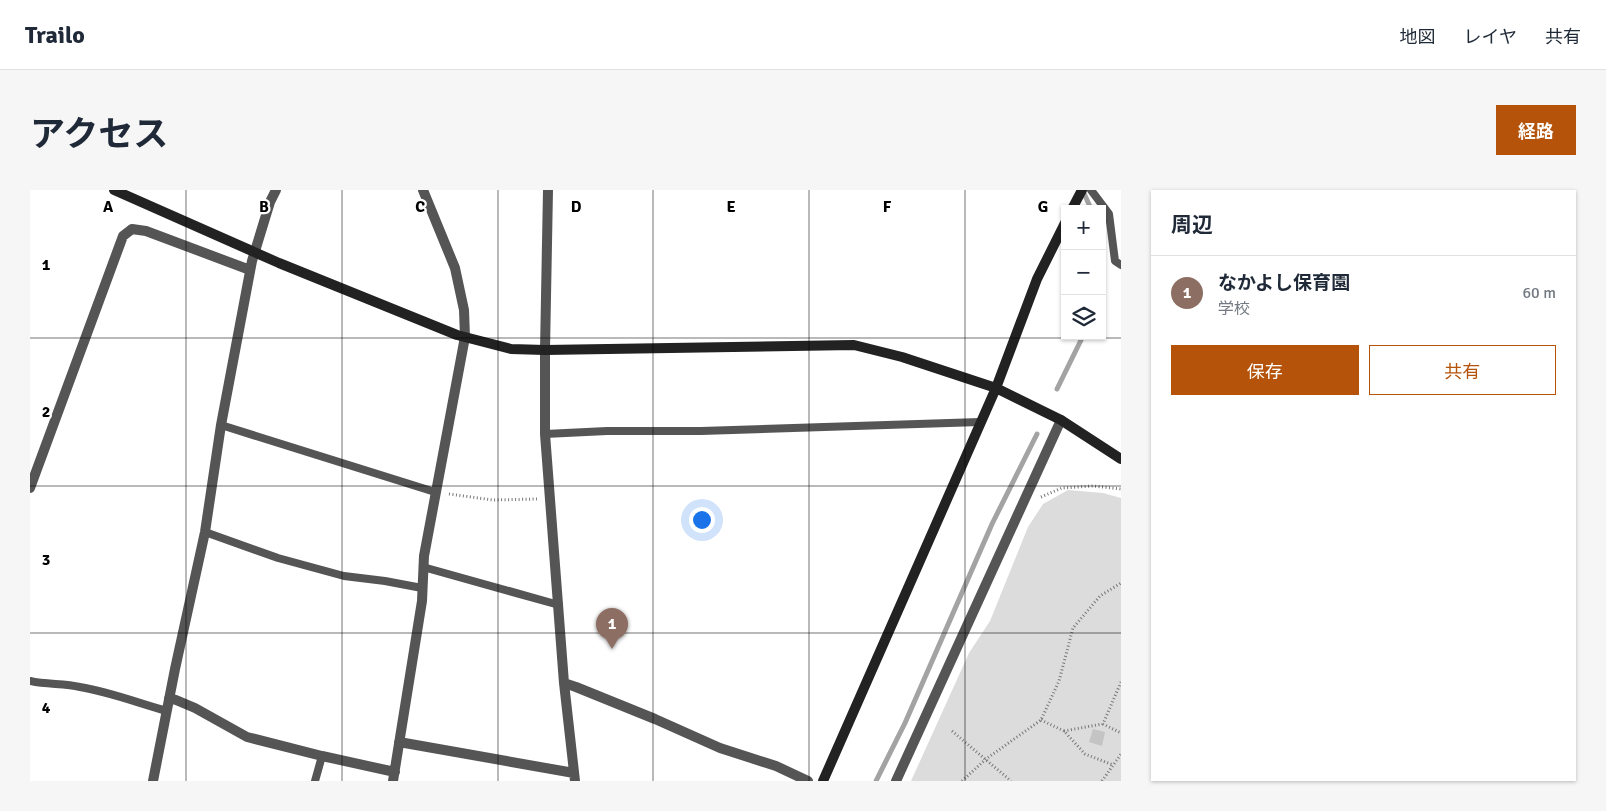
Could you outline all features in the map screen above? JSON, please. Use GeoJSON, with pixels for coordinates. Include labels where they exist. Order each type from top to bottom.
{"type":"FeatureCollection","features":[{"type":"Feature","properties":{"kind":"street"},"geometry":{"type":"LineString","coordinates":[[114,190],[254,252],[465,337],[511,349],[545,350],[854,345],[902,357],[996,388],[1061,420],[1121,459]]}},
{"type":"Feature","properties":{"kind":"street"},"geometry":{"type":"LineString","coordinates":[[153,781],[204,532],[221,425],[250,270],[254,252],[276,190]]}},
{"type":"Feature","properties":{"kind":"street"},"geometry":{"type":"LineString","coordinates":[[169,698],[195,708],[247,736],[394,777],[422,602],[423,567],[435,492],[465,337],[464,310],[455,268],[423,190]]}},
{"type":"Feature","properties":{"kind":"street"},"geometry":{"type":"LineString","coordinates":[[399,742],[574,777],[564,683],[545,434],[548,190]]}},
{"type":"Feature","properties":{"kind":"street"},"geometry":{"type":"LineString","coordinates":[[1074,205],[1078,193]]}},
{"type":"Feature","properties":{"kind":"street"},"geometry":{"type":"LineString","coordinates":[[30,488],[124,236],[132,228],[146,231],[250,270]]}},
{"type":"Feature","properties":{"kind":"street"},"geometry":{"type":"LineString","coordinates":[[822,781],[996,388],[1037,279],[1061,231]]}},
{"type":"Feature","properties":{"kind":"street"},"geometry":{"type":"LineString","coordinates":[[896,781],[1061,420]]}},
{"type":"Feature","properties":{"kind":"street"},"geometry":{"type":"LineString","coordinates":[[564,683],[655,719],[720,748],[776,766],[808,781]]}},
{"type":"Feature","properties":{"kind":"lane"},"geometry":{"type":"LineString","coordinates":[[1091,190],[1109,214],[1115,261],[1121,265]]}},
{"type":"Feature","properties":{"kind":"lane"},"geometry":{"type":"LineString","coordinates":[[545,434],[980,422]]}},
{"type":"Feature","properties":{"kind":"lane"},"geometry":{"type":"LineString","coordinates":[[221,425],[435,492]]}},
{"type":"Feature","properties":{"kind":"lane"},"geometry":{"type":"LineString","coordinates":[[204,532],[278,558],[344,576],[422,588]]}},
{"type":"Feature","properties":{"kind":"lane"},"geometry":{"type":"LineString","coordinates":[[423,567],[559,605]]}},
{"type":"Feature","properties":{"kind":"lane"},"geometry":{"type":"LineString","coordinates":[[30,681],[58,686],[77,686],[100,691],[167,711]]}},
{"type":"Feature","properties":{"kind":"lane"},"geometry":{"type":"LineString","coordinates":[[316,781],[322,756]]}},
{"type":"Feature","properties":{"kind":"path"},"geometry":{"type":"LineString","coordinates":[[1040,497],[1062,488],[1093,486],[1121,489]]}},
{"type":"Feature","properties":{"kind":"path"},"geometry":{"type":"LineString","coordinates":[[435,492],[493,500],[550,498]]}},
{"type":"Feature","properties":{"kind":"path"},"geometry":{"type":"LineString","coordinates":[[962,781],[986,759],[1041,720],[1059,681],[1073,628],[1100,596],[1121,583]]}},
{"type":"Feature","properties":{"kind":"path"},"geometry":{"type":"LineString","coordinates":[[1103,724],[1121,682]]}},
{"type":"Feature","properties":{"kind":"path"},"geometry":{"type":"LineString","coordinates":[[1041,720],[1064,731],[1085,754],[1113,765]]}},
{"type":"Feature","properties":{"kind":"path"},"geometry":{"type":"LineString","coordinates":[[1064,731],[1103,724],[1121,733]]}},
{"type":"Feature","properties":{"kind":"path"},"geometry":{"type":"LineString","coordinates":[[952,731],[1011,781]]}},
{"type":"Feature","properties":{"kind":"path"},"geometry":{"type":"LineString","coordinates":[[1102,781],[1121,754]]}},
{"type":"Feature","properties":{"kind":"shaded area"},"geometry":{"type":"Polygon","coordinates":[[[1068,490],[1103,493],[1121,498],[1121,781],[911,781],[969,653],[990,621],[1028,527],[1043,504],[1068,490]]]}},
{"type":"Feature","properties":{"kind":"building"},"geometry":{"type":"Polygon","coordinates":[[[1093,729],[1105,732],[1102,746],[1089,742],[1093,729]]]}},
{"type":"Feature","properties":{"kind":"waterway"},"geometry":{"type":"LineString","coordinates":[[1083,191],[1089,205]]}},
{"type":"Feature","properties":{"kind":"waterway"},"geometry":{"type":"LineString","coordinates":[[1057,389],[1081,340]]}},
{"type":"Feature","properties":{"kind":"waterway"},"geometry":{"type":"LineString","coordinates":[[876,781],[905,723],[992,524],[1037,434]]}},
{"type":"Feature","properties":{"kind":"place","name":"なかよし保育園"},"geometry":{"type":"Point","coordinates":[612,649]}}]}
